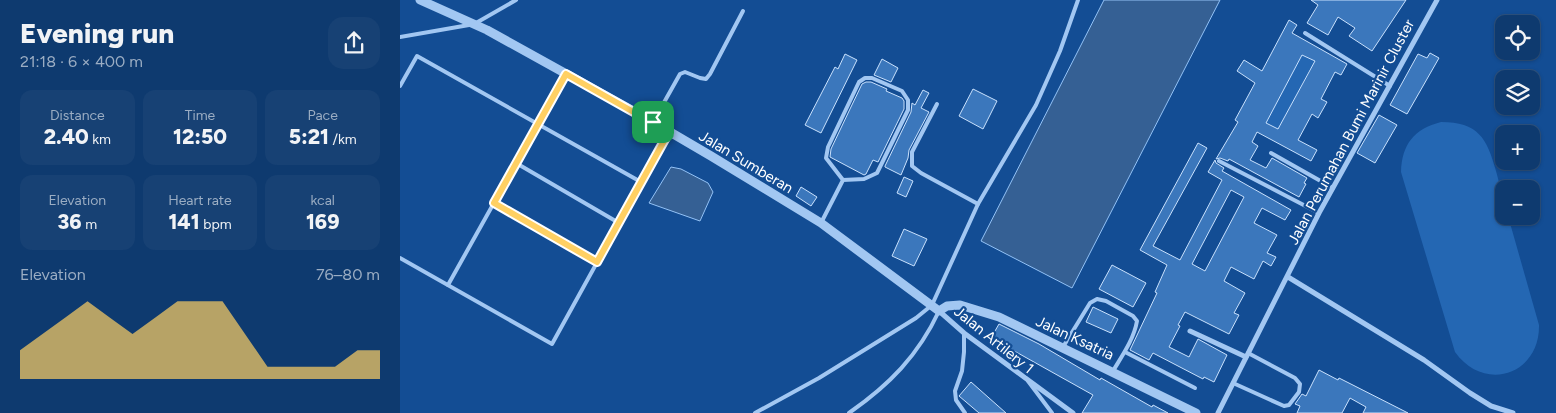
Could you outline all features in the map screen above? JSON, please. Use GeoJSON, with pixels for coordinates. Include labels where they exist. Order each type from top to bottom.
{"type":"FeatureCollection","features":[{"type":"Feature","properties":{"kind":"street","name":"Jalan Sumberan"},"geometry":{"type":"LineString","coordinates":[[420,0],[474,24],[653,122],[821,223],[936,308]]}},
{"type":"Feature","properties":{"kind":"street","name":"Jalan Perumahan Bumi Marinir Cluster"},"geometry":{"type":"LineString","coordinates":[[1218,413],[1319,213],[1437,0]]}},
{"type":"Feature","properties":{"kind":"street"},"geometry":{"type":"LineString","coordinates":[[1288,277],[1424,360],[1491,406],[1514,413]]}},
{"type":"Feature","properties":{"kind":"street","name":"Jalan Ksatria"},"geometry":{"type":"LineString","coordinates":[[936,308],[960,305],[999,317],[1196,413]]}},
{"type":"Feature","properties":{"kind":"street","name":"Jalan Artilery 1"},"geometry":{"type":"LineString","coordinates":[[936,308],[964,333],[1027,380]]}},
{"type":"Feature","properties":{"kind":"street"},"geometry":{"type":"LineString","coordinates":[[1190,331],[1247,355]]}},
{"type":"Feature","properties":{"kind":"street"},"geometry":{"type":"LineString","coordinates":[[1027,380],[1073,413]]}},
{"type":"Feature","properties":{"kind":"lane"},"geometry":{"type":"LineString","coordinates":[[400,37],[474,24],[516,0]]}},
{"type":"Feature","properties":{"kind":"lane"},"geometry":{"type":"LineString","coordinates":[[849,413],[880,390],[904,366],[924,339],[978,204],[1036,105],[1060,51],[1078,0]]}},
{"type":"Feature","properties":{"kind":"lane"},"geometry":{"type":"LineString","coordinates":[[653,122],[680,74],[685,72],[706,79],[743,11]]}},
{"type":"Feature","properties":{"kind":"lane"},"geometry":{"type":"LineString","coordinates":[[1305,32],[1390,86]]}},
{"type":"Feature","properties":{"kind":"lane"},"geometry":{"type":"LineString","coordinates":[[400,86],[417,56],[642,182]]}},
{"type":"Feature","properties":{"kind":"lane"},"geometry":{"type":"LineString","coordinates":[[448,285],[566,74]]}},
{"type":"Feature","properties":{"kind":"lane"},"geometry":{"type":"LineString","coordinates":[[865,78],[872,78],[902,91],[908,100],[908,110],[877,173],[864,179],[843,180],[826,158],[828,147],[858,82],[865,78]]}},
{"type":"Feature","properties":{"kind":"lane"},"geometry":{"type":"LineString","coordinates":[[937,104],[912,152],[912,166],[921,173],[978,204]]}},
{"type":"Feature","properties":{"kind":"lane"},"geometry":{"type":"LineString","coordinates":[[400,258],[552,344],[669,132]]}},
{"type":"Feature","properties":{"kind":"lane"},"geometry":{"type":"LineString","coordinates":[[1271,152],[1333,188]]}},
{"type":"Feature","properties":{"kind":"lane"},"geometry":{"type":"LineString","coordinates":[[1219,161],[1319,213]]}},
{"type":"Feature","properties":{"kind":"lane"},"geometry":{"type":"LineString","coordinates":[[516,163],[619,223]]}},
{"type":"Feature","properties":{"kind":"lane"},"geometry":{"type":"LineString","coordinates":[[821,223],[843,180]]}},
{"type":"Feature","properties":{"kind":"lane"},"geometry":{"type":"LineString","coordinates":[[494,203],[597,262]]}},
{"type":"Feature","properties":{"kind":"lane"},"geometry":{"type":"LineString","coordinates":[[1063,347],[1090,303],[1098,299],[1106,301],[1137,321],[1136,329],[1125,352],[1112,371]]}},
{"type":"Feature","properties":{"kind":"lane"},"geometry":{"type":"LineString","coordinates":[[755,413],[819,378],[916,318],[936,308]]}},
{"type":"Feature","properties":{"kind":"lane"},"geometry":{"type":"LineString","coordinates":[[964,333],[962,371],[955,391],[956,400],[966,413]]}},
{"type":"Feature","properties":{"kind":"lane"},"geometry":{"type":"LineString","coordinates":[[1125,352],[1195,388]]}},
{"type":"Feature","properties":{"kind":"lane"},"geometry":{"type":"LineString","coordinates":[[1233,383],[1284,406],[1289,405],[1299,392],[1300,384],[1295,378],[1247,355]]}},
{"type":"Feature","properties":{"kind":"lane","name":"Jalan Artilery 1"},"geometry":{"type":"LineString","coordinates":[[1027,380],[1052,413]]}},
{"type":"Feature","properties":{"kind":"shaded area"},"geometry":{"type":"Polygon","coordinates":[[[1104,0],[1220,0],[1072,288],[981,241],[1104,0]]]}},
{"type":"Feature","properties":{"kind":"shaded area"},"geometry":{"type":"Polygon","coordinates":[[[1297,52],[1323,65],[1310,69],[1283,121],[1286,134],[1250,114],[1297,52]]]}},
{"type":"Feature","properties":{"kind":"shaded area"},"geometry":{"type":"Polygon","coordinates":[[[1441,122],[1454,123],[1472,129],[1484,141],[1493,159],[1498,180],[1495,180],[1495,225],[1511,225],[1539,325],[1537,342],[1530,356],[1521,366],[1508,373],[1495,375],[1480,372],[1467,365],[1455,352],[1401,172],[1404,153],[1411,139],[1432,125],[1441,122]]]}},
{"type":"Feature","properties":{"kind":"shaded area"},"geometry":{"type":"Polygon","coordinates":[[[671,167],[681,169],[708,183],[713,192],[700,221],[649,203],[671,167]]]}},
{"type":"Feature","properties":{"kind":"building"},"geometry":{"type":"Polygon","coordinates":[[[1311,0],[1406,0],[1372,51],[1349,36],[1355,28],[1338,17],[1328,35],[1307,23],[1318,5],[1311,0]]]}},
{"type":"Feature","properties":{"kind":"building"},"geometry":{"type":"Polygon","coordinates":[[[1289,20],[1297,25],[1292,33],[1347,64],[1341,75],[1335,72],[1321,99],[1327,102],[1318,118],[1312,114],[1298,140],[1317,150],[1311,161],[1257,132],[1252,142],[1258,146],[1250,160],[1266,168],[1272,158],[1307,178],[1299,197],[1229,159],[1228,161],[1220,158],[1216,159],[1238,122],[1235,120],[1255,83],[1237,71],[1244,60],[1262,71],[1289,20]],[[1302,55],[1266,123],[1278,129],[1315,61],[1302,55]]]}},
{"type":"Feature","properties":{"kind":"building"},"geometry":{"type":"Polygon","coordinates":[[[1430,53],[1439,58],[1407,114],[1390,105],[1418,54],[1427,58],[1430,53]]]}},
{"type":"Feature","properties":{"kind":"building"},"geometry":{"type":"Polygon","coordinates":[[[845,54],[857,60],[821,133],[805,125],[835,67],[838,69],[845,54]]]}},
{"type":"Feature","properties":{"kind":"building"},"geometry":{"type":"Polygon","coordinates":[[[882,59],[898,68],[891,82],[874,75],[882,59]]]}},
{"type":"Feature","properties":{"kind":"building"},"geometry":{"type":"Polygon","coordinates":[[[871,82],[887,89],[886,91],[902,98],[904,109],[878,162],[873,160],[864,175],[830,157],[831,149],[862,84],[871,82]]]}},
{"type":"Feature","properties":{"kind":"building"},"geometry":{"type":"Polygon","coordinates":[[[973,89],[997,101],[983,129],[959,116],[973,89]]]}},
{"type":"Feature","properties":{"kind":"building"},"geometry":{"type":"Polygon","coordinates":[[[923,90],[929,93],[921,108],[929,112],[909,150],[901,175],[885,166],[911,112],[912,103],[915,105],[923,90]]]}},
{"type":"Feature","properties":{"kind":"building"},"geometry":{"type":"Polygon","coordinates":[[[1379,115],[1397,125],[1375,163],[1357,153],[1379,115]]]}},
{"type":"Feature","properties":{"kind":"building"},"geometry":{"type":"Polygon","coordinates":[[[1198,143],[1207,148],[1153,246],[1180,260],[1222,180],[1208,172],[1215,160],[1216,163],[1224,168],[1222,171],[1291,210],[1285,220],[1262,208],[1254,223],[1277,235],[1267,253],[1276,257],[1271,266],[1263,261],[1254,279],[1231,267],[1224,281],[1245,293],[1234,313],[1239,315],[1229,334],[1185,312],[1178,325],[1180,326],[1169,347],[1189,357],[1198,339],[1227,355],[1214,382],[1204,377],[1203,379],[1153,353],[1149,360],[1130,350],[1157,293],[1155,292],[1167,265],[1140,250],[1198,143]],[[1231,190],[1192,264],[1205,271],[1244,197],[1231,190]]]}},
{"type":"Feature","properties":{"kind":"building"},"geometry":{"type":"Polygon","coordinates":[[[904,177],[913,181],[906,197],[897,193],[904,177]]]}},
{"type":"Feature","properties":{"kind":"building"},"geometry":{"type":"Polygon","coordinates":[[[801,187],[817,197],[811,206],[796,196],[801,187]]]}},
{"type":"Feature","properties":{"kind":"building"},"geometry":{"type":"Polygon","coordinates":[[[904,229],[927,239],[914,266],[892,256],[904,229]]]}},
{"type":"Feature","properties":{"kind":"building"},"geometry":{"type":"Polygon","coordinates":[[[1112,265],[1146,283],[1133,307],[1099,289],[1112,265]]]}},
{"type":"Feature","properties":{"kind":"building"},"geometry":{"type":"Polygon","coordinates":[[[1093,307],[1118,319],[1111,333],[1086,322],[1093,307]]]}},
{"type":"Feature","properties":{"kind":"building"},"geometry":{"type":"Polygon","coordinates":[[[999,324],[1039,344],[1100,380],[1101,378],[1152,407],[1153,405],[1168,413],[1082,413],[1093,395],[991,338],[999,324]]]}},
{"type":"Feature","properties":{"kind":"building"},"geometry":{"type":"Polygon","coordinates":[[[1319,370],[1408,413],[1363,413],[1366,407],[1350,398],[1342,413],[1297,413],[1300,406],[1295,404],[1302,394],[1306,396],[1319,370]]]}},
{"type":"Feature","properties":{"kind":"building"},"geometry":{"type":"Polygon","coordinates":[[[971,382],[1006,413],[979,413],[959,396],[971,382]]]}},
{"type":"Feature","properties":{"kind":"route"},"geometry":{"type":"LineString","coordinates":[[566,74],[653,122],[669,132],[597,262],[494,203],[566,74]]}}]}
